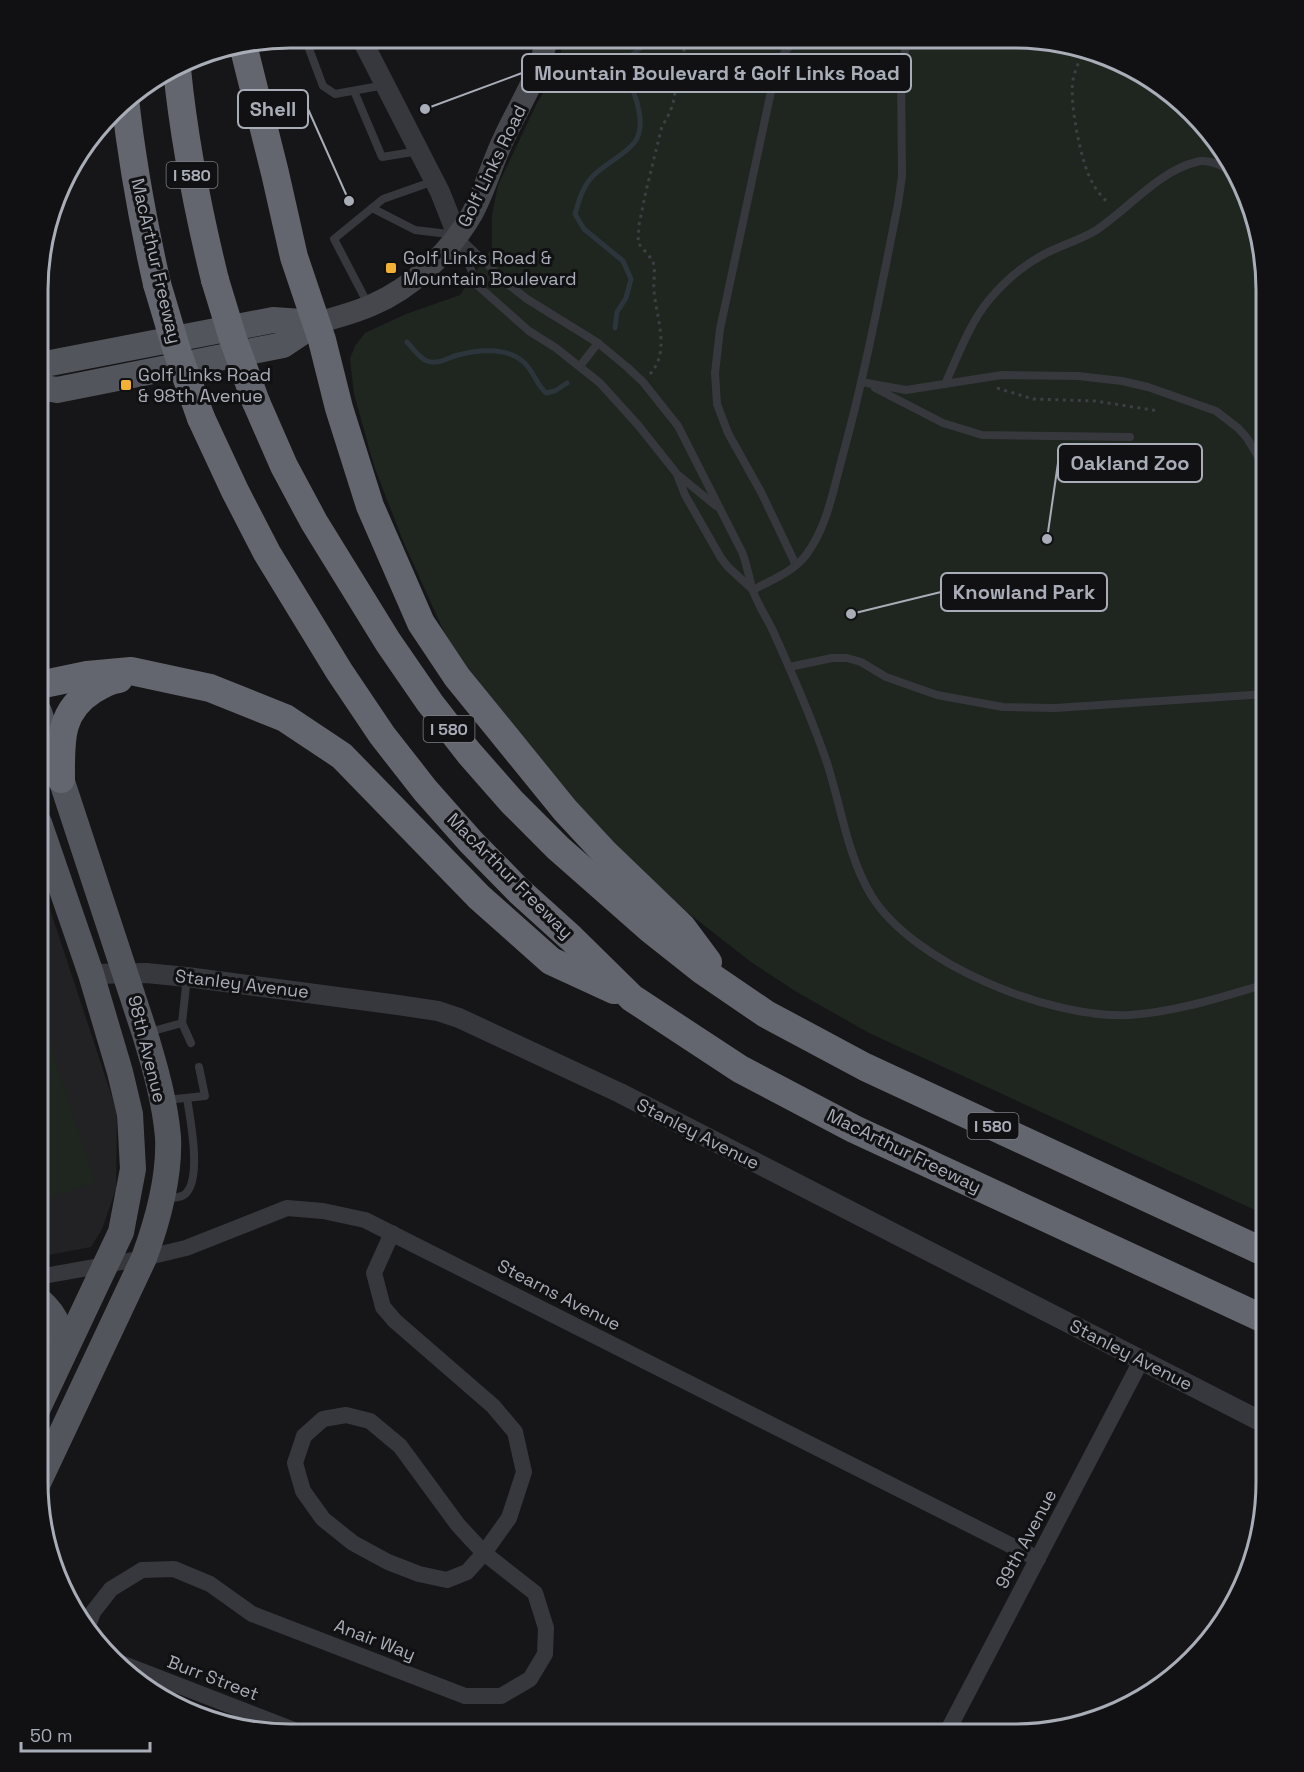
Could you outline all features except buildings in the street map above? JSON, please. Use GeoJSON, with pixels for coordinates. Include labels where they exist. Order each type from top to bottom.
{"type":"FeatureCollection","features":[{"type":"Feature","properties":{"kind":"highway"},"geometry":{"type":"LineString","coordinates":[[245,52],[294,257],[327,354],[339,408],[370,506],[422,623],[458,677],[565,810],[604,852],[682,927],[727,987]]}},
{"type":"Feature","properties":{"kind":"highway","name":"I 580"},"geometry":{"type":"LineString","coordinates":[[178,76],[198,208],[215,280],[256,402],[284,466],[337,561],[430,704],[512,802],[558,848],[650,928],[766,1014],[865,1067],[1256,1248]]}},
{"type":"Feature","properties":{"kind":"highway","name":"MacArthur Freeway"},"geometry":{"type":"LineString","coordinates":[[126,112],[142,216],[177,351],[201,418],[235,491],[267,553],[382,735],[425,790],[471,842],[632,998],[740,1069],[854,1129],[1256,1316]]}},
{"type":"Feature","properties":{"kind":"highway"},"geometry":{"type":"LineString","coordinates":[[48,683],[87,675],[131,671],[210,688],[285,718],[342,756],[479,897],[551,961],[632,998]]}},
{"type":"Feature","properties":{"kind":"highway"},"geometry":{"type":"LineString","coordinates":[[61,779],[64,723],[75,705],[86,694],[114,679],[153,677]]}},
{"type":"Feature","properties":{"kind":"highway"},"geometry":{"type":"LineString","coordinates":[[1137,1262],[1256,1331]]}},
{"type":"Feature","properties":{"kind":"main road","name":"Golf Links Road"},"geometry":{"type":"LineString","coordinates":[[48,391],[283,345],[316,323],[369,306],[398,291],[440,256],[472,213],[505,136],[536,78],[546,48]]}},
{"type":"Feature","properties":{"kind":"main road","name":"Golf Links Road"},"geometry":{"type":"LineString","coordinates":[[48,362],[273,320],[316,323]]}},
{"type":"Feature","properties":{"kind":"main road","name":"98th Avenue"},"geometry":{"type":"LineString","coordinates":[[48,739],[127,973],[156,1070],[161,1100],[180,1137],[155,1228],[144,1258],[48,1462]]}},
{"type":"Feature","properties":{"kind":"main road","name":"98th Avenue"},"geometry":{"type":"LineString","coordinates":[[48,849],[91,974],[130,1114],[134,1149],[128,1208],[122,1232],[48,1386]]}},
{"type":"Feature","properties":{"kind":"main road"},"geometry":{"type":"LineString","coordinates":[[48,1309],[60,1332],[58,1364]]}},
{"type":"Feature","properties":{"kind":"street"},"geometry":{"type":"LineString","coordinates":[[366,48],[434,181],[457,235]]}},
{"type":"Feature","properties":{"kind":"street","name":"Stanley Avenue"},"geometry":{"type":"LineString","coordinates":[[91,974],[127,973],[187,977],[438,1011],[479,1026],[620,1093],[1256,1419]]}},
{"type":"Feature","properties":{"kind":"street","name":"Stearns Avenue"},"geometry":{"type":"LineString","coordinates":[[48,1275],[186,1248],[287,1208],[323,1211],[365,1220],[1038,1559]]}},
{"type":"Feature","properties":{"kind":"street","name":"Anair Way"},"geometry":{"type":"LineString","coordinates":[[91,1619],[93,1612],[111,1589],[142,1570],[174,1569],[210,1584],[252,1614],[465,1696],[501,1696],[530,1678],[545,1654],[546,1628],[535,1593],[484,1553],[458,1525],[400,1446],[370,1421],[346,1415],[323,1419],[304,1436],[295,1463],[303,1491],[323,1519],[353,1543],[388,1562],[419,1574],[447,1581],[467,1572],[484,1553],[509,1518],[524,1472],[515,1432],[493,1406],[395,1321],[383,1307],[374,1273],[392,1233]]}},
{"type":"Feature","properties":{"kind":"street","name":"99th Avenue"},"geometry":{"type":"LineString","coordinates":[[951,1724],[1142,1361]]}},
{"type":"Feature","properties":{"kind":"street","name":"Burr Street"},"geometry":{"type":"LineString","coordinates":[[137,1669],[276,1723]]}},
{"type":"Feature","properties":{"kind":"lane"},"geometry":{"type":"LineString","coordinates":[[309,48],[323,86],[335,94],[385,85]]}},
{"type":"Feature","properties":{"kind":"lane"},"geometry":{"type":"LineString","coordinates":[[788,48],[784,53],[772,87],[720,328],[715,373],[717,404],[728,433],[776,520],[796,565]]}},
{"type":"Feature","properties":{"kind":"lane"},"geometry":{"type":"LineString","coordinates":[[753,590],[804,558],[818,538],[827,515],[861,381],[898,204],[902,176],[901,75],[906,48]]}},
{"type":"Feature","properties":{"kind":"lane"},"geometry":{"type":"LineString","coordinates":[[354,91],[382,157],[419,151]]}},
{"type":"Feature","properties":{"kind":"lane"},"geometry":{"type":"LineString","coordinates":[[945,384],[971,328],[988,301],[1021,268],[1042,255],[1092,232],[1120,213],[1161,178],[1197,162],[1222,167]]}},
{"type":"Feature","properties":{"kind":"lane"},"geometry":{"type":"LineString","coordinates":[[369,306],[334,239],[383,199],[434,181]]}},
{"type":"Feature","properties":{"kind":"lane"},"geometry":{"type":"LineString","coordinates":[[372,208],[415,230],[457,235],[509,285],[527,299],[598,343],[643,382],[678,426],[745,558],[753,590],[789,667],[826,759],[858,871],[886,916],[906,935],[932,954],[988,982],[1074,1011],[1128,1015],[1180,1009],[1256,987]]}},
{"type":"Feature","properties":{"kind":"lane"},"geometry":{"type":"LineString","coordinates":[[457,235],[477,285],[529,331],[580,366],[625,410],[657,448],[676,474],[685,495],[721,558],[753,590]]}},
{"type":"Feature","properties":{"kind":"lane"},"geometry":{"type":"LineString","coordinates":[[580,366],[598,343]]}},
{"type":"Feature","properties":{"kind":"lane"},"geometry":{"type":"LineString","coordinates":[[861,381],[906,390],[976,378],[1027,374],[1122,381],[1148,387],[1216,411],[1228,419],[1246,438],[1256,454]]}},
{"type":"Feature","properties":{"kind":"lane"},"geometry":{"type":"LineString","coordinates":[[861,381],[944,423],[982,435],[1130,437]]}},
{"type":"Feature","properties":{"kind":"lane"},"geometry":{"type":"LineString","coordinates":[[676,474],[709,499],[720,511]]}},
{"type":"Feature","properties":{"kind":"lane"},"geometry":{"type":"LineString","coordinates":[[789,667],[832,658],[847,658],[861,662],[886,677],[937,695],[1003,707],[1055,708],[1256,695]]}},
{"type":"Feature","properties":{"kind":"lane"},"geometry":{"type":"LineString","coordinates":[[187,977],[182,1023],[191,1043]]}},
{"type":"Feature","properties":{"kind":"lane"},"geometry":{"type":"LineString","coordinates":[[145,1034],[182,1023]]}},
{"type":"Feature","properties":{"kind":"lane"},"geometry":{"type":"LineString","coordinates":[[161,1100],[205,1096],[199,1067]]}},
{"type":"Feature","properties":{"kind":"lane"},"geometry":{"type":"LineString","coordinates":[[180,1137],[187,1098]]}},
{"type":"Feature","properties":{"kind":"path"},"geometry":{"type":"LineString","coordinates":[[643,382],[654,369],[659,356],[661,339],[654,291],[653,262],[639,243],[639,225],[662,126],[675,101],[679,64],[685,48]]}},
{"type":"Feature","properties":{"kind":"path"},"geometry":{"type":"LineString","coordinates":[[1082,58],[1072,81],[1072,102],[1077,131],[1091,181],[1107,203],[1120,213]]}},
{"type":"Feature","properties":{"kind":"path"},"geometry":{"type":"LineString","coordinates":[[976,378],[1004,392],[1033,399],[1095,400],[1159,411]]}},
{"type":"Feature","properties":{"kind":"shaded area"},"geometry":{"type":"Polygon","coordinates":[[[561,48],[1014,48],[1046,50],[1077,56],[1107,66],[1149,89],[1174,108],[1196,130],[1224,169],[1238,197],[1248,227],[1254,258],[1256,290],[1256,1210],[869,1033],[795,991],[751,962],[687,912],[581,810],[491,702],[445,634],[403,541],[374,466],[354,394],[350,359],[355,346],[365,333],[406,314],[460,295],[492,248],[492,215],[498,185],[537,103],[557,70],[561,48]]]}},
{"type":"Feature","properties":{"kind":"shaded area"},"geometry":{"type":"Polygon","coordinates":[[[48,903],[117,1112],[116,1189],[102,1229],[91,1247],[48,1255],[48,903]]]}},
{"type":"Feature","properties":{"kind":"shaded area"},"geometry":{"type":"Polygon","coordinates":[[[48,1039],[95,1182],[48,1198],[48,1039]]]}},
{"type":"Feature","properties":{"kind":"waterway"},"geometry":{"type":"LineString","coordinates":[[615,328],[617,312],[626,298],[631,279],[623,261],[584,229],[575,214],[590,180],[630,148],[638,136],[639,109],[626,76],[631,56],[640,48]]}},
{"type":"Feature","properties":{"kind":"waterway"},"geometry":{"type":"LineString","coordinates":[[407,342],[421,357],[431,362],[439,362],[473,352],[507,353],[525,363],[546,393],[555,391],[567,383]]}},
{"type":"Feature","properties":{"kind":"place","name":"Mountain Boulevard & Golf Links Road"},"geometry":{"type":"Point","coordinates":[425,109]}},
{"type":"Feature","properties":{"kind":"place","name":"Shell"},"geometry":{"type":"Point","coordinates":[349,201]}},
{"type":"Feature","properties":{"kind":"place","name":"Golf Links Road & Mountain Boulevard"},"geometry":{"type":"Point","coordinates":[391,268]}},
{"type":"Feature","properties":{"kind":"place","name":"Golf Links Road & 98th Avenue"},"geometry":{"type":"Point","coordinates":[126,385]}},
{"type":"Feature","properties":{"kind":"place","name":"Oakland Zoo"},"geometry":{"type":"Point","coordinates":[1047,539]}},
{"type":"Feature","properties":{"kind":"place","name":"Knowland Park"},"geometry":{"type":"Point","coordinates":[851,614]}}]}
